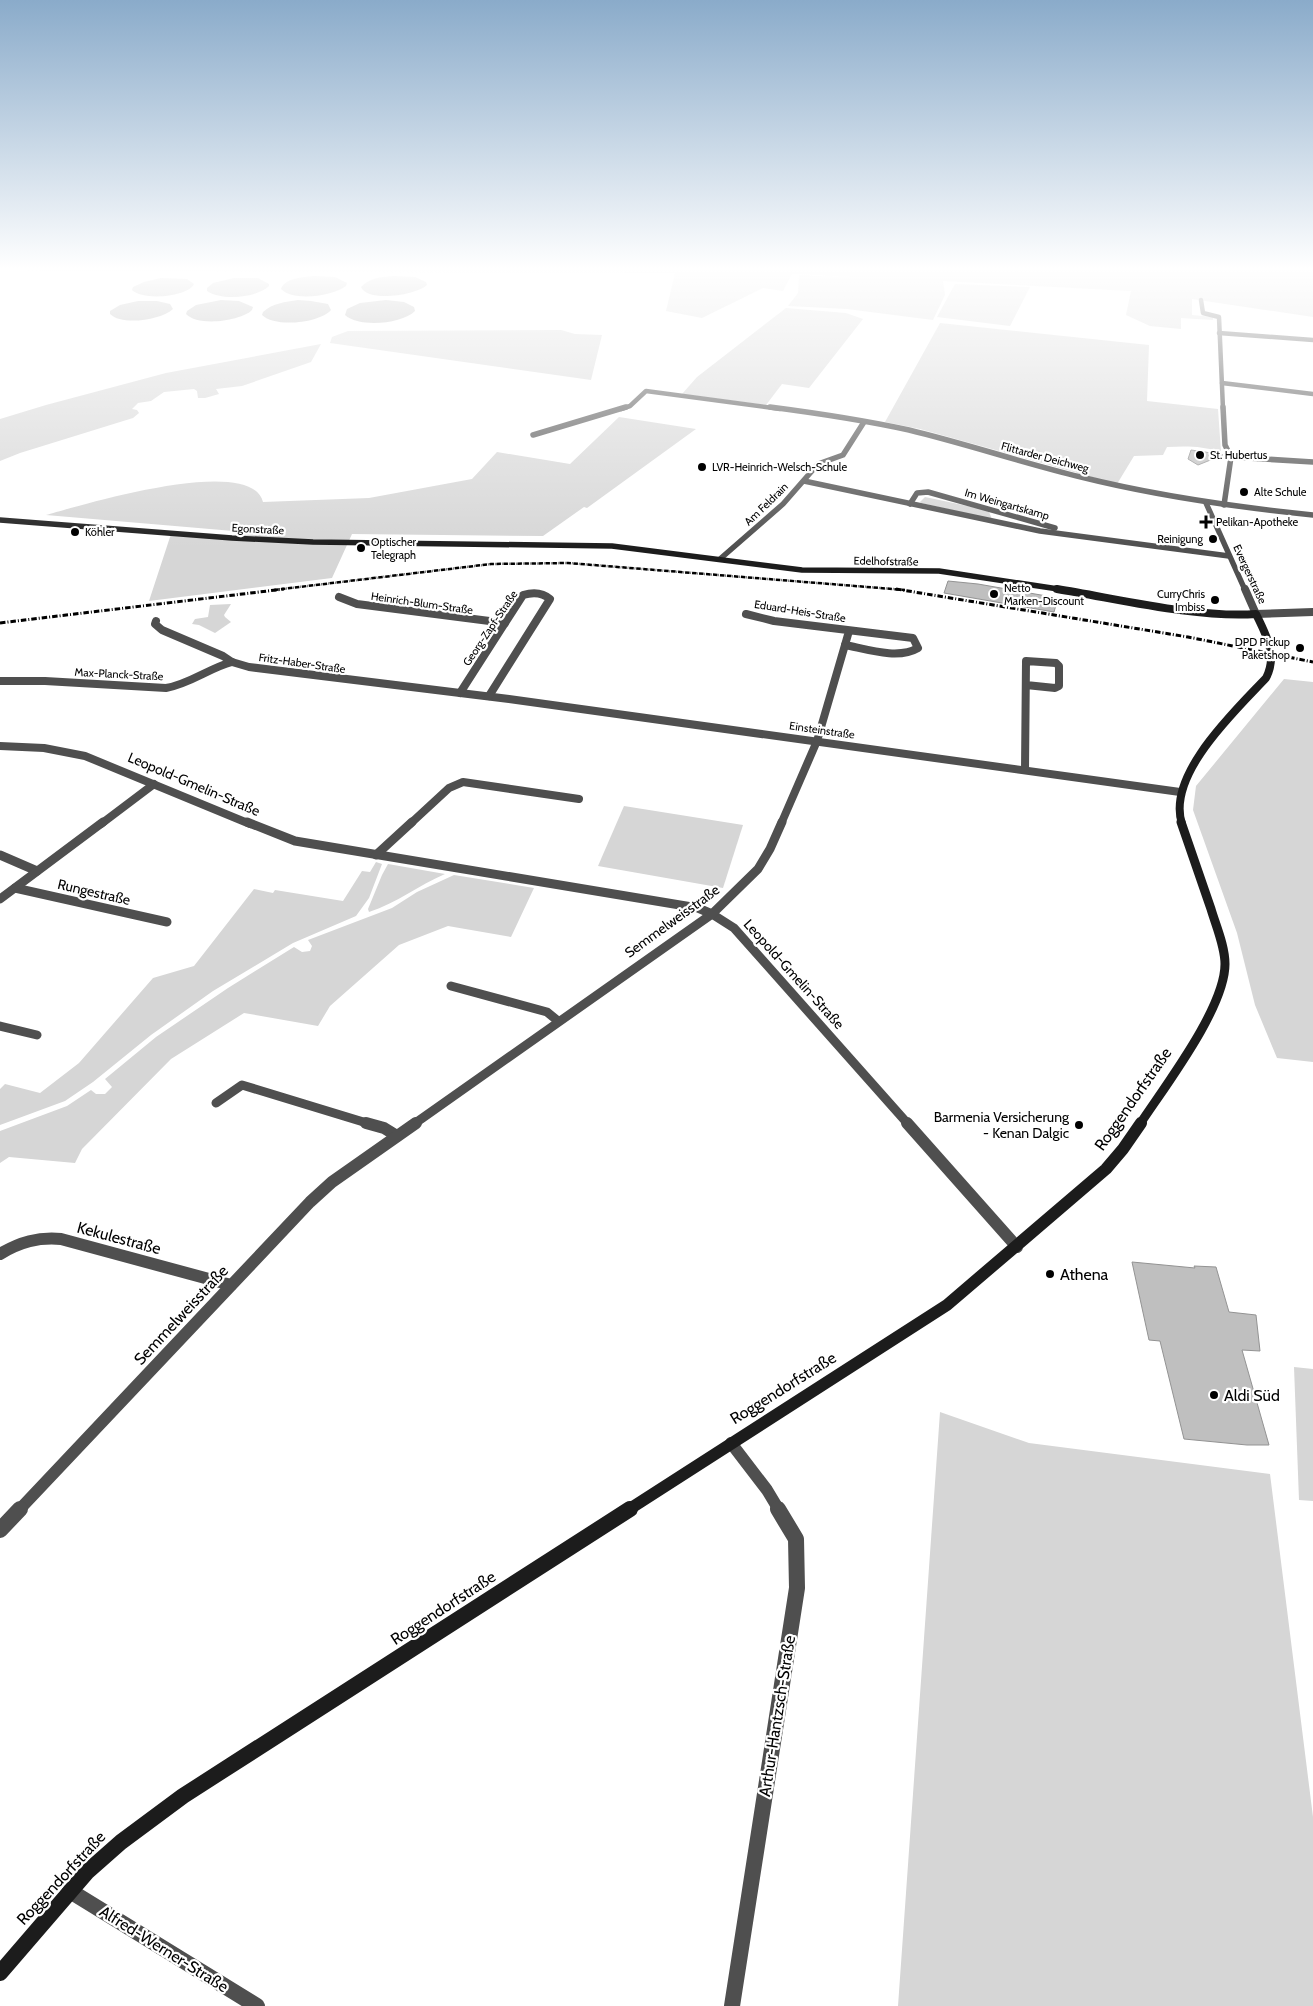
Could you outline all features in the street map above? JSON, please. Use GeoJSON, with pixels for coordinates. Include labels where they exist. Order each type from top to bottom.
{"type":"FeatureCollection","features":[{"type":"Feature","properties":{"kind":"street"},"geometry":{"type":"LineString","coordinates":[[1221,361],[1225,445],[1231,457],[1224,505]]}},
{"type":"Feature","properties":{"kind":"street"},"geometry":{"type":"LineString","coordinates":[[1222,383],[1313,394]]}},
{"type":"Feature","properties":{"kind":"street","name":"Flittarder Deichweg"},"geometry":{"type":"LineString","coordinates":[[533,435],[630,406],[646,391],[864,422],[933,437],[1058,471],[1206,503],[1313,515]]}},
{"type":"Feature","properties":{"kind":"street","name":"Am Feldrain"},"geometry":{"type":"LineString","coordinates":[[720,559],[783,504],[818,464],[843,454],[864,422]]}},
{"type":"Feature","properties":{"kind":"street"},"geometry":{"type":"LineString","coordinates":[[1231,457],[1313,462]]}},
{"type":"Feature","properties":{"kind":"street","name":"Im Weingartskamp"},"geometry":{"type":"LineString","coordinates":[[804,481],[1032,530],[1229,556]]}},
{"type":"Feature","properties":{"kind":"street","name":"Im Weingartskamp"},"geometry":{"type":"LineString","coordinates":[[910,504],[917,493],[928,492],[1104,540]]}},
{"type":"Feature","properties":{"kind":"street","name":"Evergerstraße"},"geometry":{"type":"LineString","coordinates":[[1206,503],[1273,654]]}},
{"type":"Feature","properties":{"kind":"street","name":"Egonstraße"},"geometry":{"type":"LineString","coordinates":[[0,520],[274,540],[515,544]]}},
{"type":"Feature","properties":{"kind":"street","name":"Edelhofstraße"},"geometry":{"type":"LineString","coordinates":[[515,544],[612,546],[802,570],[939,572],[979,576],[1212,614],[1256,614]]}},
{"type":"Feature","properties":{"kind":"street","name":"Georg-Zapf-Straße"},"geometry":{"type":"LineString","coordinates":[[460,693],[524,595],[531,592],[547,595],[550,599],[489,696]]}},
{"type":"Feature","properties":{"kind":"street","name":"Heinrich-Blum-Straße"},"geometry":{"type":"LineString","coordinates":[[339,597],[357,604],[505,624]]}},
{"type":"Feature","properties":{"kind":"street"},"geometry":{"type":"LineString","coordinates":[[1256,614],[1313,612]]}},
{"type":"Feature","properties":{"kind":"street","name":"Eduard-Heis-Straße"},"geometry":{"type":"LineString","coordinates":[[746,614],[774,621],[913,638],[918,648],[915,652],[905,654],[845,646]]}},
{"type":"Feature","properties":{"kind":"street","name":"Fritz-Haber-Straße"},"geometry":{"type":"LineString","coordinates":[[156,621],[155,624],[162,630],[223,656],[232,662],[250,667],[460,693]]}},
{"type":"Feature","properties":{"kind":"street","name":"Eduard-Heis-Straße"},"geometry":{"type":"LineString","coordinates":[[817,741],[849,631]]}},
{"type":"Feature","properties":{"kind":"street","name":"Roggendorfstraße"},"geometry":{"type":"LineString","coordinates":[[0,1973],[70,1891],[131,1832],[183,1796],[424,1643],[732,1442],[947,1305],[1106,1169],[1123,1149],[1183,1060],[1218,998],[1224,979],[1225,962],[1219,934],[1179,815],[1180,792],[1185,778],[1220,727],[1271,671],[1274,661],[1273,654]]}},
{"type":"Feature","properties":{"kind":"street"},"geometry":{"type":"LineString","coordinates":[[1025,770],[1026,661],[1056,663],[1059,666],[1059,686],[1055,688],[1026,685]]}},
{"type":"Feature","properties":{"kind":"street","name":"Max-Planck-Straße"},"geometry":{"type":"LineString","coordinates":[[0,681],[45,681],[166,688],[182,684],[212,668],[232,662]]}},
{"type":"Feature","properties":{"kind":"street","name":"Einsteinstraße"},"geometry":{"type":"LineString","coordinates":[[460,693],[1180,792]]}},
{"type":"Feature","properties":{"kind":"street","name":"Semmelweisstraße"},"geometry":{"type":"LineString","coordinates":[[0,1530],[310,1202],[332,1182],[712,914],[758,869],[770,849],[817,741]]}},
{"type":"Feature","properties":{"kind":"street","name":"Leopold-Gmelin-Straße"},"geometry":{"type":"LineString","coordinates":[[0,746],[40,746],[71,752],[295,841],[698,908],[712,914],[734,928],[1017,1246]]}},
{"type":"Feature","properties":{"kind":"street"},"geometry":{"type":"LineString","coordinates":[[376,855],[449,788],[463,782],[580,799]]}},
{"type":"Feature","properties":{"kind":"street","name":"Rungestraße"},"geometry":{"type":"LineString","coordinates":[[0,899],[154,784]]}},
{"type":"Feature","properties":{"kind":"street"},"geometry":{"type":"LineString","coordinates":[[0,855],[38,871]]}},
{"type":"Feature","properties":{"kind":"street","name":"Rungestraße"},"geometry":{"type":"LineString","coordinates":[[15,888],[167,922]]}},
{"type":"Feature","properties":{"kind":"street"},"geometry":{"type":"LineString","coordinates":[[451,986],[547,1012],[558,1021]]}},
{"type":"Feature","properties":{"kind":"street"},"geometry":{"type":"LineString","coordinates":[[0,1026],[37,1035]]}},
{"type":"Feature","properties":{"kind":"street"},"geometry":{"type":"LineString","coordinates":[[216,1103],[242,1085],[384,1128],[397,1136]]}},
{"type":"Feature","properties":{"kind":"street","name":"Kekulestraße"},"geometry":{"type":"LineString","coordinates":[[0,1254],[11,1247],[35,1238],[61,1239],[231,1285]]}},
{"type":"Feature","properties":{"kind":"street","name":"Arthur-Hantzsch-Straße"},"geometry":{"type":"LineString","coordinates":[[732,1442],[767,1490],[796,1539],[798,1588],[732,2006]]}},
{"type":"Feature","properties":{"kind":"street","name":"Alfred-Werner-Straße"},"geometry":{"type":"LineString","coordinates":[[70,1891],[257,2006]]}},
{"type":"Feature","properties":{"kind":"shaded area"},"geometry":{"type":"Polygon","coordinates":[[[232,361],[312,361],[242,386],[216,389],[219,394],[205,398],[198,398],[197,391],[194,389],[164,392],[151,401],[138,403],[132,409],[137,410],[139,413],[133,418],[0,461],[0,419],[166,373],[232,361]]]}},
{"type":"Feature","properties":{"kind":"shaded area"},"geometry":{"type":"Polygon","coordinates":[[[454,361],[596,361],[591,380],[454,361]]]}},
{"type":"Feature","properties":{"kind":"shaded area"},"geometry":{"type":"Polygon","coordinates":[[[718,361],[830,361],[809,388],[782,384],[766,405],[682,394],[697,377],[718,361]]]}},
{"type":"Feature","properties":{"kind":"shaded area"},"geometry":{"type":"Polygon","coordinates":[[[919,361],[1148,361],[1147,401],[1218,409],[1221,452],[1194,447],[1167,447],[1163,455],[1134,456],[1117,484],[920,429],[885,422],[919,361]]]}},
{"type":"Feature","properties":{"kind":"shaded area"},"geometry":{"type":"Polygon","coordinates":[[[619,417],[696,429],[587,508],[584,507],[543,536],[352,534],[332,578],[149,601],[171,534],[239,540],[245,532],[46,515],[126,494],[198,482],[229,482],[252,488],[263,502],[369,498],[472,479],[497,452],[570,464],[619,417]]]}},
{"type":"Feature","properties":{"kind":"shaded area"},"geometry":{"type":"Polygon","coordinates":[[[925,497],[982,509],[989,512],[992,519],[921,503],[925,497]]]}},
{"type":"Feature","properties":{"kind":"shaded area"},"geometry":{"type":"Polygon","coordinates":[[[231,604],[224,615],[231,622],[215,633],[199,625],[192,624],[195,619],[208,617],[210,605],[231,604]]]}},
{"type":"Feature","properties":{"kind":"shaded area"},"geometry":{"type":"Polygon","coordinates":[[[1284,679],[1313,682],[1313,1062],[1277,1058],[1255,1005],[1237,933],[1193,810],[1196,786],[1284,679]]]}},
{"type":"Feature","properties":{"kind":"shaded area"},"geometry":{"type":"Polygon","coordinates":[[[624,806],[743,825],[723,888],[598,866],[624,806]]]}},
{"type":"Feature","properties":{"kind":"shaded area"},"geometry":{"type":"Polygon","coordinates":[[[376,862],[382,864],[369,898],[356,916],[293,943],[213,991],[151,1035],[93,1082],[65,1101],[0,1125],[0,1089],[5,1084],[40,1093],[79,1063],[153,978],[194,966],[254,889],[273,893],[275,890],[343,901],[362,871],[370,872],[376,862]]]}},
{"type":"Feature","properties":{"kind":"shaded area"},"geometry":{"type":"Polygon","coordinates":[[[388,864],[445,874],[389,904],[369,912],[368,909],[388,864]]]}},
{"type":"Feature","properties":{"kind":"shaded area"},"geometry":{"type":"Polygon","coordinates":[[[454,875],[534,888],[511,937],[448,926],[399,945],[330,1006],[318,1026],[244,1013],[171,1059],[82,1149],[75,1163],[9,1157],[0,1163],[0,1131],[67,1106],[91,1090],[96,1094],[105,1094],[112,1087],[105,1079],[156,1037],[228,988],[294,947],[302,952],[310,951],[312,946],[308,940],[392,908],[417,892],[454,875]]]}},
{"type":"Feature","properties":{"kind":"shaded area"},"geometry":{"type":"Polygon","coordinates":[[[1294,1367],[1313,1369],[1313,1501],[1299,1500],[1294,1367]]]}},
{"type":"Feature","properties":{"kind":"shaded area"},"geometry":{"type":"Polygon","coordinates":[[[940,1412],[1029,1443],[1270,1474],[1313,1817],[1313,2006],[898,2006],[940,1412]]]}},
{"type":"Feature","properties":{"kind":"building","name":"St. Hubertus"},"geometry":{"type":"Polygon","coordinates":[[[1191,450],[1223,455],[1198,465],[1188,459],[1191,450]]]}},
{"type":"Feature","properties":{"kind":"building","name":"Netto Marken-Discount"},"geometry":{"type":"Polygon","coordinates":[[[948,581],[978,584],[1058,598],[1054,612],[944,593],[948,581]]]}},
{"type":"Feature","properties":{"kind":"building","name":"Aldi Süd"},"geometry":{"type":"Polygon","coordinates":[[[1132,1262],[1195,1268],[1194,1266],[1216,1267],[1229,1312],[1256,1315],[1260,1351],[1242,1350],[1269,1445],[1247,1445],[1184,1439],[1160,1341],[1149,1340],[1132,1262]]]}},
{"type":"Feature","properties":{"kind":"railway"},"geometry":{"type":"LineString","coordinates":[[274,590],[491,564],[568,563],[899,590]]}},
{"type":"Feature","properties":{"kind":"railway"},"geometry":{"type":"LineString","coordinates":[[0,623],[284,589]]}},
{"type":"Feature","properties":{"kind":"railway"},"geometry":{"type":"LineString","coordinates":[[899,590],[905,590]]}},
{"type":"Feature","properties":{"kind":"railway"},"geometry":{"type":"LineString","coordinates":[[899,590],[1188,637],[1313,662]]}},
{"type":"Feature","properties":{"kind":"place","name":"St. Hubertus"},"geometry":{"type":"Point","coordinates":[1200,455]}},
{"type":"Feature","properties":{"kind":"place","name":"LVR-Heinrich-Welsch-Schule"},"geometry":{"type":"Point","coordinates":[702,467]}},
{"type":"Feature","properties":{"kind":"place","name":"Alte Schule"},"geometry":{"type":"Point","coordinates":[1244,492]}},
{"type":"Feature","properties":{"kind":"place","name":"Pelikan-Apotheke"},"geometry":{"type":"Point","coordinates":[1206,522]}},
{"type":"Feature","properties":{"kind":"place","name":"Köhler"},"geometry":{"type":"Point","coordinates":[75,532]}},
{"type":"Feature","properties":{"kind":"place","name":"Reinigung"},"geometry":{"type":"Point","coordinates":[1213,539]}},
{"type":"Feature","properties":{"kind":"place","name":"Optischer Telegraph"},"geometry":{"type":"Point","coordinates":[361,548]}},
{"type":"Feature","properties":{"kind":"place","name":"Netto Marken-Discount"},"geometry":{"type":"Point","coordinates":[994,594]}},
{"type":"Feature","properties":{"kind":"place","name":"CurryChris Imbiss"},"geometry":{"type":"Point","coordinates":[1215,600]}},
{"type":"Feature","properties":{"kind":"place","name":"DPD Pickup Paketshop"},"geometry":{"type":"Point","coordinates":[1300,648]}},
{"type":"Feature","properties":{"kind":"place","name":"Barmenia Versicherung - Kenan Dalgic"},"geometry":{"type":"Point","coordinates":[1079,1125]}},
{"type":"Feature","properties":{"kind":"place","name":"Athena"},"geometry":{"type":"Point","coordinates":[1050,1274]}},
{"type":"Feature","properties":{"kind":"place","name":"Aldi Süd"},"geometry":{"type":"Point","coordinates":[1214,1395]}}]}
